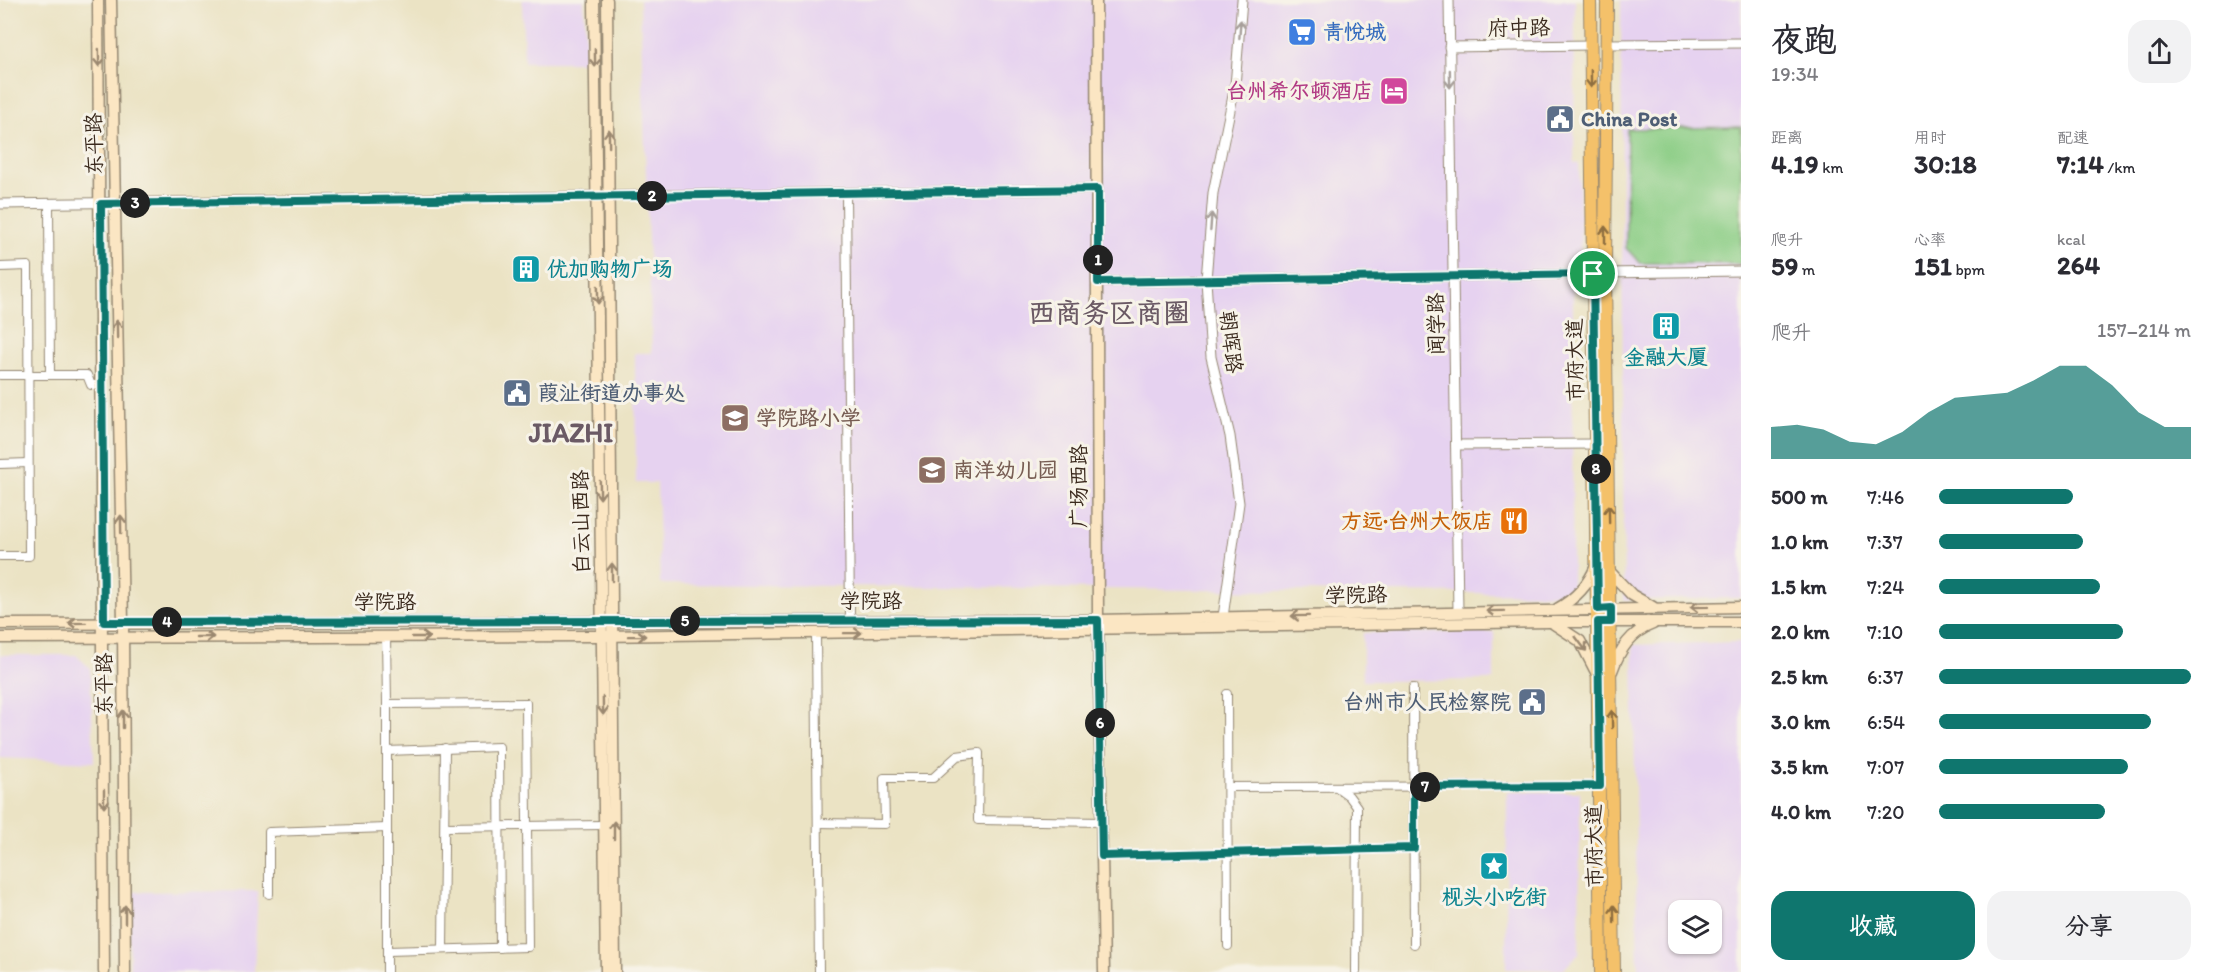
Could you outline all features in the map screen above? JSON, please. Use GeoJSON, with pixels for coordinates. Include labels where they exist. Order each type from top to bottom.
{"type":"FeatureCollection","features":[{"type":"Feature","properties":{"kind":"main road","name":"东平路"},"geometry":{"type":"LineString","coordinates":[[98,0],[104,622],[104,972]]}},
{"type":"Feature","properties":{"kind":"main road","name":"东平路"},"geometry":{"type":"LineString","coordinates":[[111,0],[123,622],[125,972]]}},
{"type":"Feature","properties":{"kind":"main road","name":"白云山西路"},"geometry":{"type":"LineString","coordinates":[[594,0],[615,972]]}},
{"type":"Feature","properties":{"kind":"main road","name":"白云山西路"},"geometry":{"type":"LineString","coordinates":[[607,0],[610,196],[607,621]]}},
{"type":"Feature","properties":{"kind":"main road","name":"广场西路"},"geometry":{"type":"LineString","coordinates":[[1096,0],[1099,625],[1104,972]]}},
{"type":"Feature","properties":{"kind":"main road","name":"市府大道"},"geometry":{"type":"LineString","coordinates":[[1590,0],[1610,572],[1604,609]]}},
{"type":"Feature","properties":{"kind":"main road","name":"市府大道"},"geometry":{"type":"LineString","coordinates":[[1601,972],[1599,680],[1604,609],[1598,561],[1596,444],[1607,0]]}},
{"type":"Feature","properties":{"kind":"main road"},"geometry":{"type":"LineString","coordinates":[[1554,610],[1578,595],[1591,577],[1598,561]]}},
{"type":"Feature","properties":{"kind":"main road"},"geometry":{"type":"LineString","coordinates":[[1610,572],[1632,595],[1656,608]]}},
{"type":"Feature","properties":{"kind":"main road","name":"学院路"},"geometry":{"type":"LineString","coordinates":[[0,624],[850,621],[1099,625],[1223,617],[1741,607]]}},
{"type":"Feature","properties":{"kind":"main road"},"geometry":{"type":"LineString","coordinates":[[1549,622],[1570,632],[1580,641],[1599,680]]}},
{"type":"Feature","properties":{"kind":"main road","name":"市府大道"},"geometry":{"type":"LineString","coordinates":[[1604,622],[1611,672],[1614,972]]}},
{"type":"Feature","properties":{"kind":"main road"},"geometry":{"type":"LineString","coordinates":[[1611,672],[1621,649],[1630,638],[1651,625],[1665,622]]}},
{"type":"Feature","properties":{"kind":"main road","name":"学院路"},"geometry":{"type":"LineString","coordinates":[[0,638],[608,636],[1099,625],[1741,622]]}},
{"type":"Feature","properties":{"kind":"main road","name":"白云山西路"},"geometry":{"type":"LineString","coordinates":[[606,972],[604,825],[608,636]]}},
{"type":"Feature","properties":{"kind":"street","name":"朝晖路"},"geometry":{"type":"LineString","coordinates":[[1223,617],[1239,503],[1230,435],[1211,357],[1206,280],[1213,193],[1235,86],[1242,0]]}},
{"type":"Feature","properties":{"kind":"street","name":"闻学路"},"geometry":{"type":"LineString","coordinates":[[1449,0],[1458,612]]}},
{"type":"Feature","properties":{"kind":"street"},"geometry":{"type":"LineString","coordinates":[[1606,44],[1741,44]]}},
{"type":"Feature","properties":{"kind":"street","name":"府中路"},"geometry":{"type":"LineString","coordinates":[[1449,47],[1590,45]]}},
{"type":"Feature","properties":{"kind":"street"},"geometry":{"type":"LineString","coordinates":[[0,204],[1098,189]]}},
{"type":"Feature","properties":{"kind":"street"},"geometry":{"type":"LineString","coordinates":[[846,193],[850,621]]}},
{"type":"Feature","properties":{"kind":"street"},"geometry":{"type":"LineString","coordinates":[[49,203],[50,375]]}},
{"type":"Feature","properties":{"kind":"street"},"geometry":{"type":"LineString","coordinates":[[0,267],[28,266],[28,556],[0,556]]}},
{"type":"Feature","properties":{"kind":"street"},"geometry":{"type":"LineString","coordinates":[[1098,282],[1741,271]]}},
{"type":"Feature","properties":{"kind":"street"},"geometry":{"type":"LineString","coordinates":[[0,375],[87,375],[91,385],[101,385]]}},
{"type":"Feature","properties":{"kind":"street"},"geometry":{"type":"LineString","coordinates":[[1456,445],[1596,444]]}},
{"type":"Feature","properties":{"kind":"street"},"geometry":{"type":"LineString","coordinates":[[0,464],[28,463]]}},
{"type":"Feature","properties":{"kind":"street"},"geometry":{"type":"LineString","coordinates":[[816,633],[819,972]]}},
{"type":"Feature","properties":{"kind":"street"},"geometry":{"type":"LineString","coordinates":[[386,637],[387,972]]}},
{"type":"Feature","properties":{"kind":"street"},"geometry":{"type":"LineString","coordinates":[[1413,688],[1414,944]]}},
{"type":"Feature","properties":{"kind":"street"},"geometry":{"type":"LineString","coordinates":[[1227,694],[1228,946]]}},
{"type":"Feature","properties":{"kind":"street"},"geometry":{"type":"LineString","coordinates":[[387,704],[526,703],[528,947],[388,951]]}},
{"type":"Feature","properties":{"kind":"street"},"geometry":{"type":"LineString","coordinates":[[387,751],[499,747],[500,948]]}},
{"type":"Feature","properties":{"kind":"street"},"geometry":{"type":"LineString","coordinates":[[443,949],[445,748]]}},
{"type":"Feature","properties":{"kind":"street"},"geometry":{"type":"LineString","coordinates":[[818,823],[885,824],[884,778],[933,778],[957,756],[979,753],[978,820],[1102,822]]}},
{"type":"Feature","properties":{"kind":"street"},"geometry":{"type":"LineString","coordinates":[[1229,787],[1600,786]]}},
{"type":"Feature","properties":{"kind":"street"},"geometry":{"type":"LineString","coordinates":[[1338,788],[1349,796],[1357,807],[1356,972]]}},
{"type":"Feature","properties":{"kind":"street"},"geometry":{"type":"LineString","coordinates":[[446,827],[604,825]]}},
{"type":"Feature","properties":{"kind":"street"},"geometry":{"type":"LineString","coordinates":[[269,894],[269,832],[387,828]]}},
{"type":"Feature","properties":{"kind":"street"},"geometry":{"type":"LineString","coordinates":[[1102,856],[1414,848]]}},
{"type":"Feature","properties":{"kind":"shaded area"},"geometry":{"type":"Polygon","coordinates":[[[522,0],[584,0],[586,62],[524,62],[522,0]]]}},
{"type":"Feature","properties":{"kind":"shaded area"},"geometry":{"type":"Polygon","coordinates":[[[640,0],[1575,0],[1574,163],[1579,163],[1581,268],[1573,268],[1572,594],[660,584],[657,483],[636,483],[635,353],[652,353],[640,0]]]}},
{"type":"Feature","properties":{"kind":"shaded area"},"geometry":{"type":"Polygon","coordinates":[[[1621,0],[1741,0],[1741,598],[1624,600],[1621,0]]]}},
{"type":"Feature","properties":{"kind":"shaded area"},"geometry":{"type":"Polygon","coordinates":[[[1494,632],[1494,680],[1363,681],[1363,633],[1494,632]]]}},
{"type":"Feature","properties":{"kind":"shaded area"},"geometry":{"type":"Polygon","coordinates":[[[1741,642],[1741,972],[1638,972],[1633,645],[1741,642]]]}},
{"type":"Feature","properties":{"kind":"shaded area"},"geometry":{"type":"Polygon","coordinates":[[[0,655],[76,655],[90,668],[94,762],[0,758],[0,655]]]}},
{"type":"Feature","properties":{"kind":"shaded area"},"geometry":{"type":"Polygon","coordinates":[[[1507,792],[1580,792],[1579,953],[1563,970],[1506,969],[1507,792]]]}},
{"type":"Feature","properties":{"kind":"shaded area"},"geometry":{"type":"Polygon","coordinates":[[[258,891],[254,972],[130,972],[129,892],[258,891]]]}},
{"type":"Feature","properties":{"kind":"green space"},"geometry":{"type":"Polygon","coordinates":[[[1741,127],[1741,264],[1640,263],[1626,248],[1627,129],[1741,127]]]}},
{"type":"Feature","properties":{"kind":"place","name":"青悦城"},"geometry":{"type":"Point","coordinates":[1302,32]}},
{"type":"Feature","properties":{"kind":"place","name":"台州希尔顿酒店"},"geometry":{"type":"Point","coordinates":[1394,91]}},
{"type":"Feature","properties":{"kind":"place","name":"China Post"},"geometry":{"type":"Point","coordinates":[1560,119]}},
{"type":"Feature","properties":{"kind":"place","name":"优加购物广场"},"geometry":{"type":"Point","coordinates":[526,269]}},
{"type":"Feature","properties":{"kind":"place","name":"金融大厦"},"geometry":{"type":"Point","coordinates":[1666,326]}},
{"type":"Feature","properties":{"kind":"place","name":"葭沚街道办事处"},"geometry":{"type":"Point","coordinates":[517,393]}},
{"type":"Feature","properties":{"kind":"place","name":"学院路小学"},"geometry":{"type":"Point","coordinates":[735,418]}},
{"type":"Feature","properties":{"kind":"place","name":"南洋幼儿园"},"geometry":{"type":"Point","coordinates":[932,470]}},
{"type":"Feature","properties":{"kind":"place","name":"方远·台州大饭店"},"geometry":{"type":"Point","coordinates":[1514,521]}},
{"type":"Feature","properties":{"kind":"place","name":"台州市人民检察院"},"geometry":{"type":"Point","coordinates":[1532,702]}},
{"type":"Feature","properties":{"kind":"place","name":"枧头小吃街"},"geometry":{"type":"Point","coordinates":[1494,866]}},
{"type":"Feature","properties":{"kind":"district","name":"西商务区商圈"},"geometry":{"type":"Point","coordinates":[1109,313]}},
{"type":"Feature","properties":{"kind":"district","name":"JIAZHI"},"geometry":{"type":"Point","coordinates":[571,433]}},
{"type":"Feature","properties":{"kind":"route"},"geometry":{"type":"LineString","coordinates":[[1098,189],[1098,282],[1593,274],[1598,609],[1611,608],[1611,622],[1598,622],[1600,786],[1414,787],[1414,848],[1102,856],[1098,620],[104,622],[101,204],[1098,189]]}}]}
